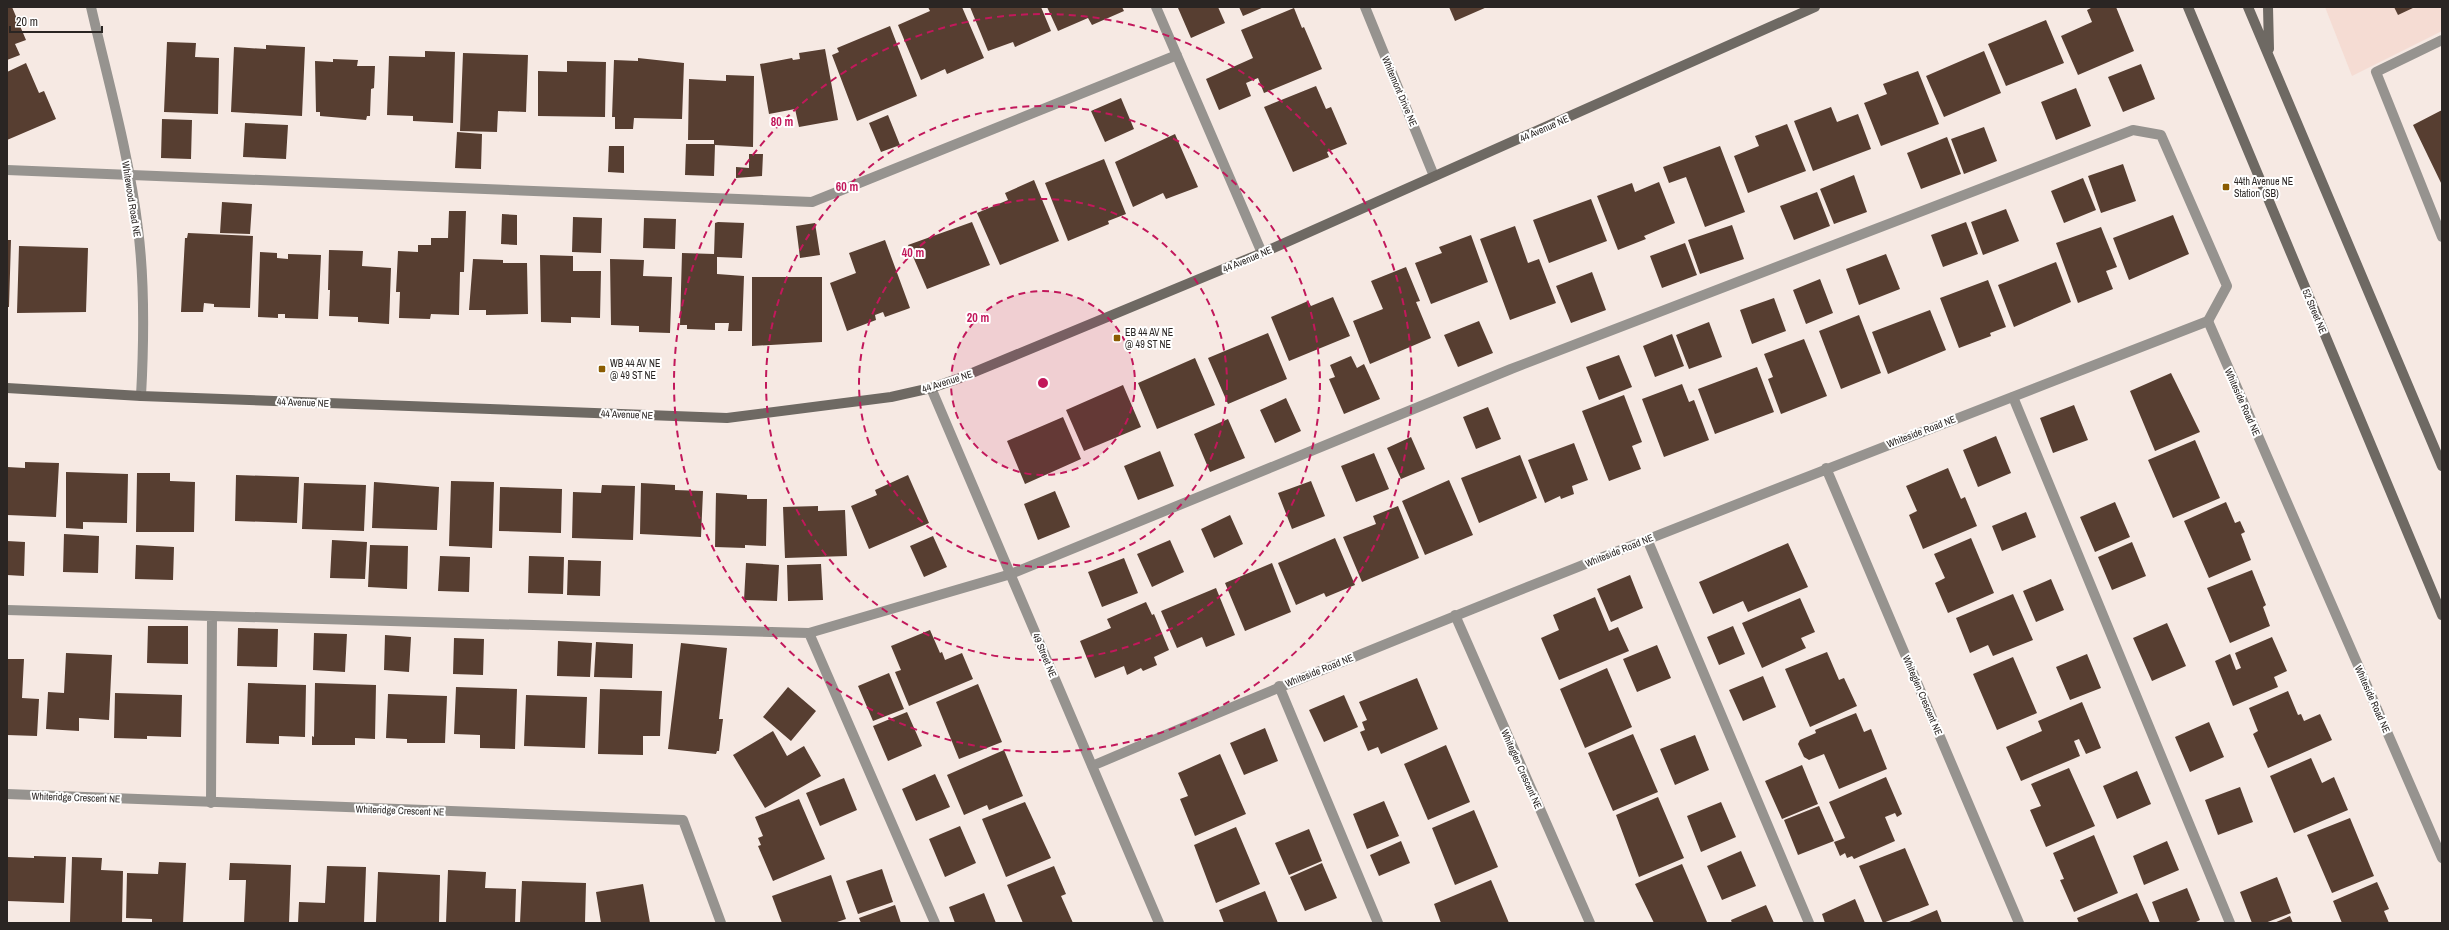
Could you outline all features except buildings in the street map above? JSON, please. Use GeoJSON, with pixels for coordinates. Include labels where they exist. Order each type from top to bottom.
{"type":"FeatureCollection","features":[{"type":"Feature","properties":{"kind":"street","name":"Whitewood Road NE"},"geometry":{"type":"LineString","coordinates":[[91,7],[130,175],[138,231],[144,344],[141,396]]}},
{"type":"Feature","properties":{"kind":"street"},"geometry":{"type":"LineString","coordinates":[[1156,7],[1262,253]]}},
{"type":"Feature","properties":{"kind":"street","name":"Whitemont Drive NE"},"geometry":{"type":"LineString","coordinates":[[1365,7],[1434,176]]}},
{"type":"Feature","properties":{"kind":"street","name":"44 Avenue NE"},"geometry":{"type":"LineString","coordinates":[[7,388],[141,396],[727,418],[830,406],[931,388],[960,378],[1262,253],[1815,7]]}},
{"type":"Feature","properties":{"kind":"street","name":"52 Street NE"},"geometry":{"type":"LineString","coordinates":[[2188,7],[2442,615]]}},
{"type":"Feature","properties":{"kind":"street"},"geometry":{"type":"LineString","coordinates":[[2248,7],[2442,466]]}},
{"type":"Feature","properties":{"kind":"street"},"geometry":{"type":"LineString","coordinates":[[2268,7],[2269,55]]}},
{"type":"Feature","properties":{"kind":"street"},"geometry":{"type":"LineString","coordinates":[[2442,40],[2376,72],[2442,237]]}},
{"type":"Feature","properties":{"kind":"street"},"geometry":{"type":"LineString","coordinates":[[7,170],[812,202],[1176,55]]}},
{"type":"Feature","properties":{"kind":"street"},"geometry":{"type":"LineString","coordinates":[[7,610],[809,633],[1010,574],[1511,369],[2133,130],[2161,135],[2227,286],[2208,321]]}},
{"type":"Feature","properties":{"kind":"street","name":"Whiteside Road NE"},"geometry":{"type":"LineString","coordinates":[[1092,766],[1279,686],[1455,615],[1826,468],[2208,321],[2442,858]]}},
{"type":"Feature","properties":{"kind":"street","name":"49 Street NE"},"geometry":{"type":"LineString","coordinates":[[931,388],[1159,923]]}},
{"type":"Feature","properties":{"kind":"street"},"geometry":{"type":"LineString","coordinates":[[2013,397],[2230,923]]}},
{"type":"Feature","properties":{"kind":"street","name":"Whiteglen Crescent NE"},"geometry":{"type":"LineString","coordinates":[[1826,468],[2019,923]]}},
{"type":"Feature","properties":{"kind":"street"},"geometry":{"type":"LineString","coordinates":[[1647,539],[1809,923]]}},
{"type":"Feature","properties":{"kind":"street","name":"Whiteglen Crescent NE"},"geometry":{"type":"LineString","coordinates":[[1455,615],[1590,923]]}},
{"type":"Feature","properties":{"kind":"street"},"geometry":{"type":"LineString","coordinates":[[211,803],[212,616]]}},
{"type":"Feature","properties":{"kind":"street"},"geometry":{"type":"LineString","coordinates":[[809,633],[935,923]]}},
{"type":"Feature","properties":{"kind":"street"},"geometry":{"type":"LineString","coordinates":[[1279,686],[1378,923]]}},
{"type":"Feature","properties":{"kind":"street","name":"Whiteridge Crescent NE"},"geometry":{"type":"LineString","coordinates":[[7,794],[683,820],[721,923]]}},
{"type":"Feature","properties":{"kind":"shaded area"},"geometry":{"type":"Polygon","coordinates":[[[2325,7],[2442,7],[2442,31],[2352,76],[2325,7]]]}},
{"type":"Feature","properties":{"kind":"place","name":"44th Avenue NE Station (SB)"},"geometry":{"type":"Point","coordinates":[2226,187]}},
{"type":"Feature","properties":{"kind":"place","name":"EB 44 AV NE @ 49 ST NE"},"geometry":{"type":"Point","coordinates":[1117,338]}},
{"type":"Feature","properties":{"kind":"place","name":"WB 44 AV NE @ 49 ST NE"},"geometry":{"type":"Point","coordinates":[602,369]}}]}
